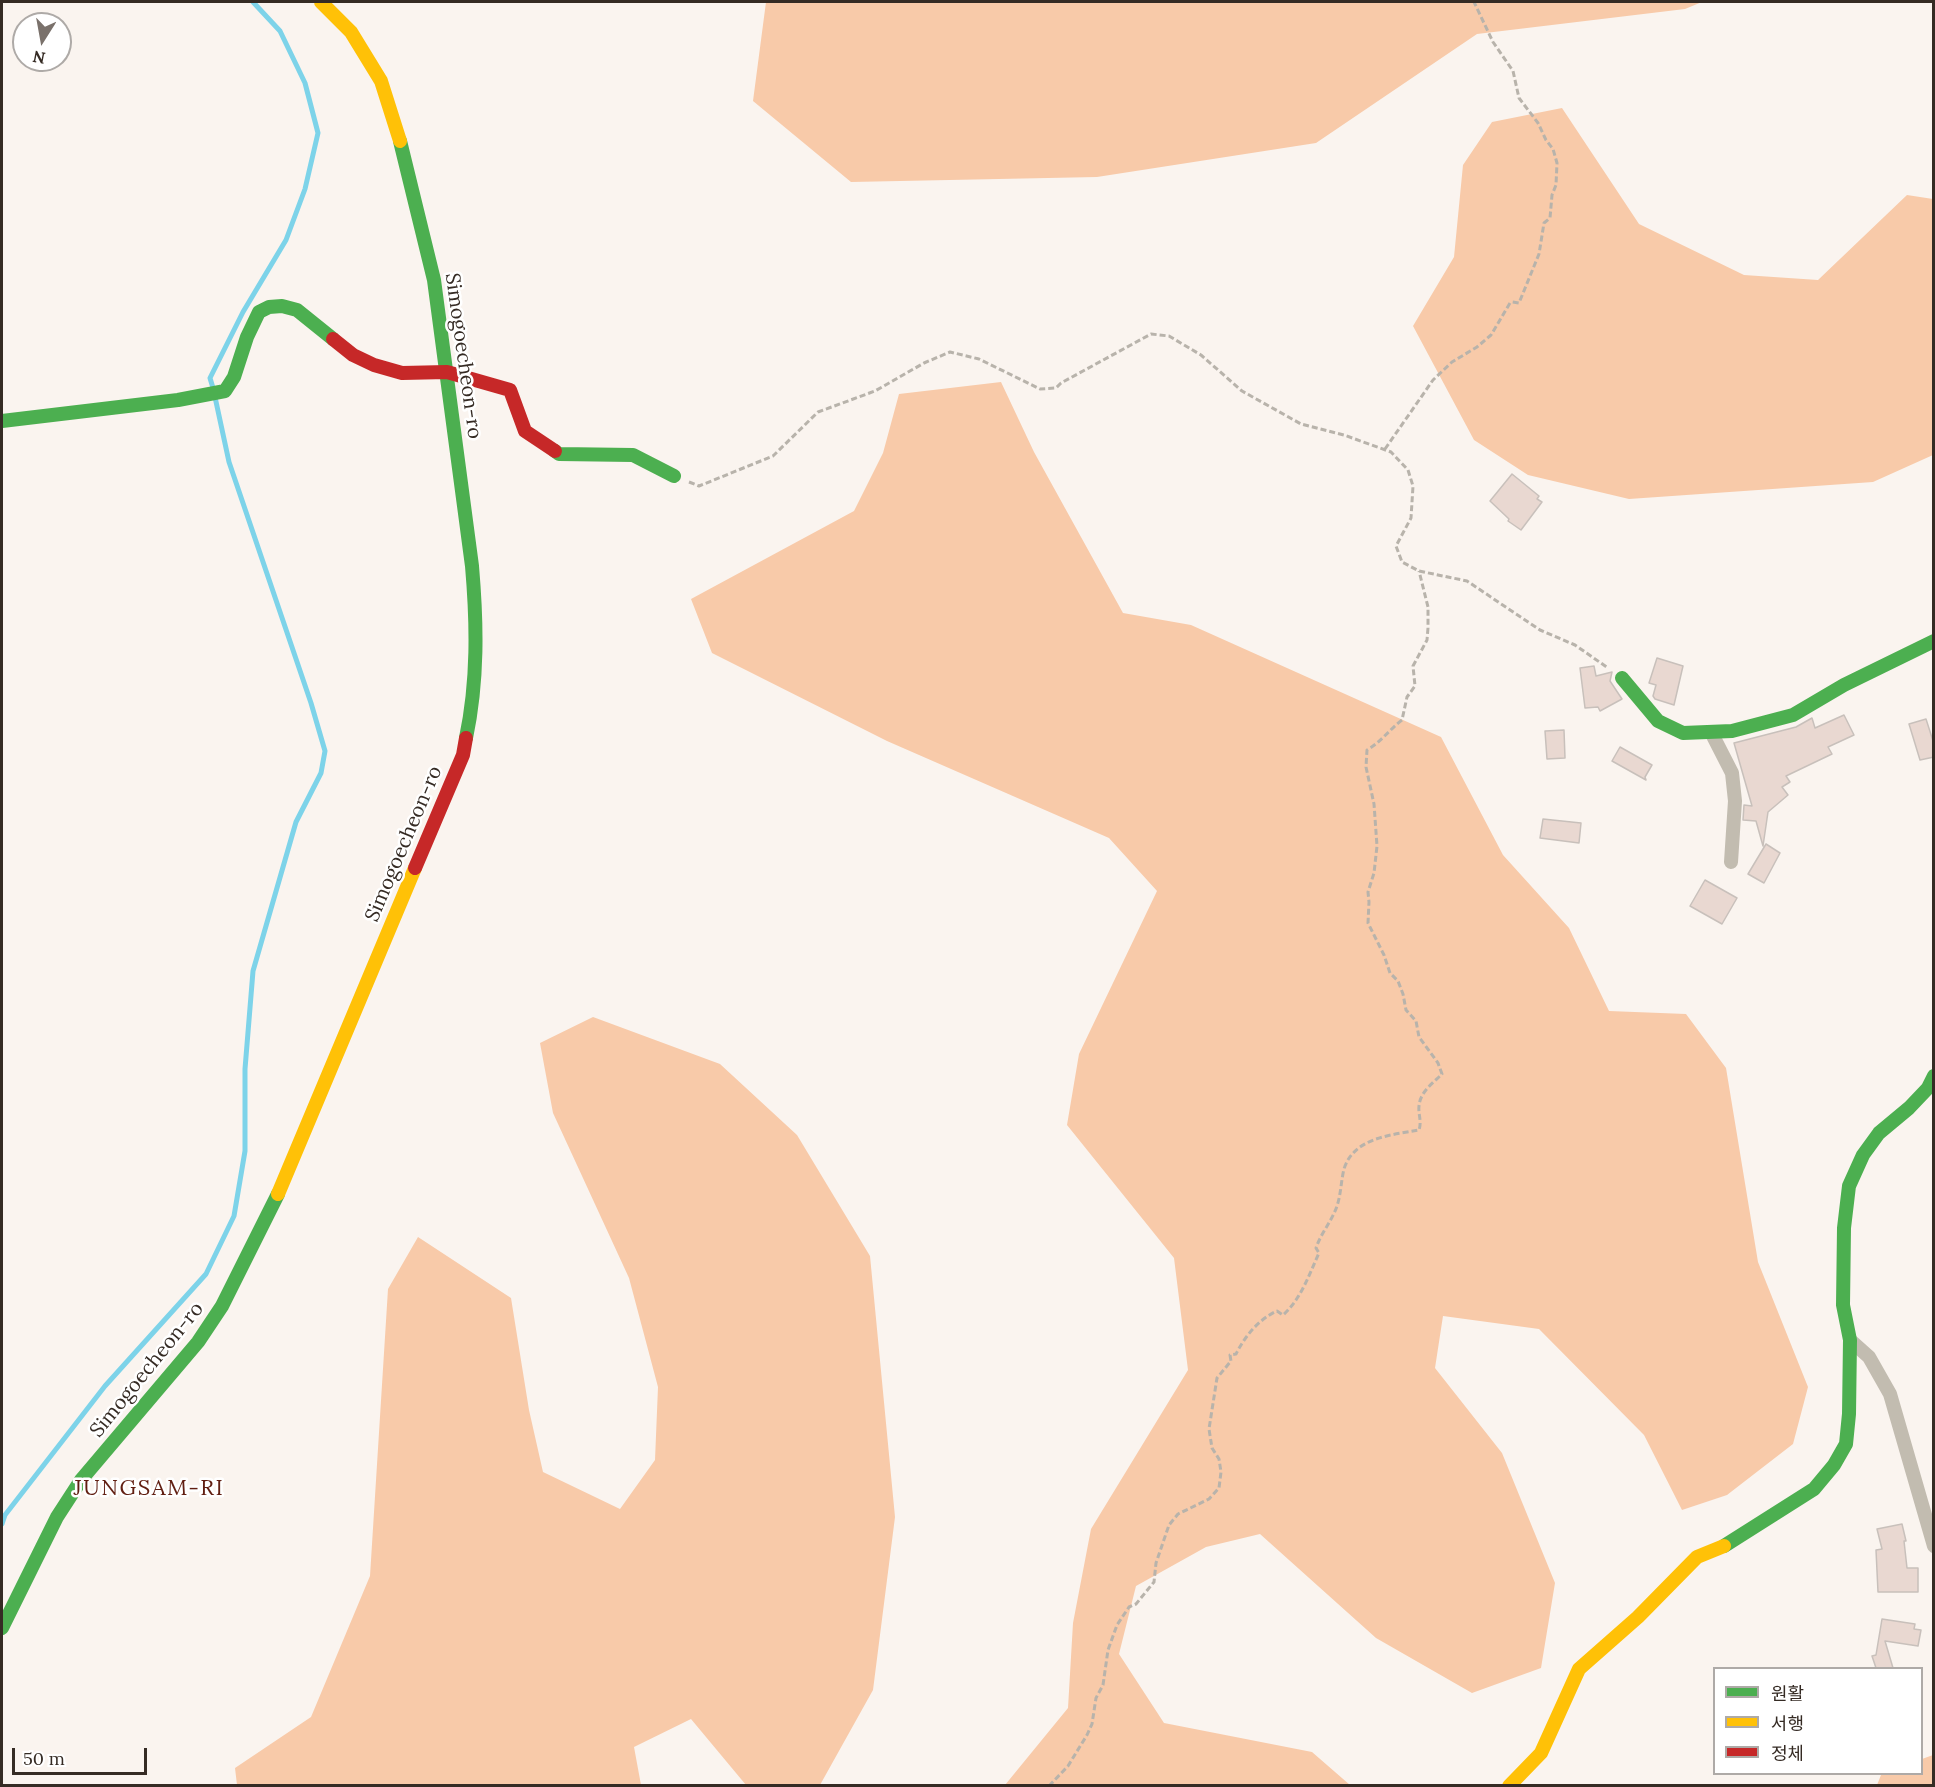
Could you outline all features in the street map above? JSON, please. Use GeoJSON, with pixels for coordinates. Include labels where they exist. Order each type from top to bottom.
{"type":"FeatureCollection","features":[{"type":"Feature","properties":{"kind":"street","name":"Simogoecheon-ro"},"geometry":{"type":"LineString","coordinates":[[2,1628],[57,1517],[81,1480],[198,1342],[222,1306],[276,1198],[463,755],[471,715],[476,664],[476,610],[434,280],[400,141],[381,81],[351,32],[321,2]]}},
{"type":"Feature","properties":{"kind":"street"},"geometry":{"type":"LineString","coordinates":[[2,421],[201,397],[225,391],[234,377],[253,321],[259,312],[269,306],[282,306],[297,310],[353,356],[374,365],[402,373],[447,372],[510,390],[525,431],[559,454],[633,455],[674,476]]}},
{"type":"Feature","properties":{"kind":"street"},"geometry":{"type":"LineString","coordinates":[[1622,678],[1658,721],[1683,733],[1732,731],[1793,715],[1844,685],[1934,641]]}},
{"type":"Feature","properties":{"kind":"street"},"geometry":{"type":"LineString","coordinates":[[1711,732],[1732,773],[1735,801],[1731,862]]}},
{"type":"Feature","properties":{"kind":"street"},"geometry":{"type":"LineString","coordinates":[[1509,1785],[1541,1753],[1580,1670],[1603,1647],[1638,1617],[1697,1557],[1725,1545],[1789,1506],[1814,1489],[1834,1465],[1846,1444],[1849,1414],[1850,1340],[1843,1305],[1844,1228],[1849,1186],[1863,1155],[1879,1133],[1909,1108],[1928,1088],[1934,1076]]}},
{"type":"Feature","properties":{"kind":"street"},"geometry":{"type":"LineString","coordinates":[[1850,1340],[1869,1357],[1890,1394],[1934,1546]]}},
{"type":"Feature","properties":{"kind":"path"},"geometry":{"type":"LineString","coordinates":[[1385,450],[1433,380],[1452,362],[1477,347],[1491,335],[1510,303],[1519,303],[1539,254],[1544,223],[1550,218],[1557,163],[1553,149],[1538,123],[1519,98],[1513,71],[1493,42],[1474,2]]}},
{"type":"Feature","properties":{"kind":"path"},"geometry":{"type":"LineString","coordinates":[[674,476],[699,486],[773,456],[818,412],[875,391],[924,363],[950,352],[979,359],[1040,389],[1056,388],[1151,334],[1169,336],[1201,355],[1242,391],[1301,424],[1344,435],[1391,452],[1408,470],[1413,486],[1411,518],[1396,546],[1402,562],[1419,571],[1467,581],[1540,630],[1575,645],[1622,678]]}},
{"type":"Feature","properties":{"kind":"path"},"geometry":{"type":"LineString","coordinates":[[1049,1785],[1068,1766],[1087,1735],[1092,1724],[1096,1698],[1103,1685],[1108,1650],[1117,1625],[1129,1607],[1136,1604],[1154,1581],[1156,1563],[1169,1525],[1178,1514],[1209,1499],[1219,1488],[1221,1472],[1219,1459],[1212,1448],[1209,1429],[1217,1378],[1231,1360],[1230,1356],[1236,1354],[1242,1341],[1268,1316],[1277,1311],[1280,1311],[1282,1315],[1291,1308],[1301,1293],[1319,1252],[1316,1248],[1319,1238],[1338,1203],[1344,1169],[1349,1159],[1374,1138],[1419,1130],[1421,1098],[1442,1074],[1438,1063],[1419,1037],[1416,1021],[1406,1010],[1398,981],[1390,973],[1368,923],[1370,902],[1368,892],[1374,873],[1377,846],[1374,804],[1367,777],[1367,750],[1382,741],[1386,733],[1402,720],[1407,697],[1415,686],[1413,666],[1427,640],[1428,628],[1428,607],[1419,571]]}},
{"type":"Feature","properties":{"kind":"shaded area"},"geometry":{"type":"Polygon","coordinates":[[[766,2],[1702,2],[1685,9],[1477,34],[1316,143],[1097,177],[851,182],[753,101],[766,2]]]}},
{"type":"Feature","properties":{"kind":"shaded area"},"geometry":{"type":"Polygon","coordinates":[[[1562,108],[1639,224],[1744,275],[1818,280],[1907,195],[1933,199],[1933,455],[1873,482],[1629,499],[1528,475],[1474,440],[1413,326],[1454,257],[1463,165],[1492,122],[1562,108]]]}},
{"type":"Feature","properties":{"kind":"shaded area"},"geometry":{"type":"Polygon","coordinates":[[[1001,382],[1034,452],[1123,613],[1191,625],[1441,737],[1503,855],[1569,928],[1609,1011],[1686,1014],[1726,1068],[1758,1262],[1808,1387],[1793,1444],[1727,1495],[1682,1510],[1644,1435],[1539,1329],[1443,1316],[1435,1368],[1502,1453],[1555,1583],[1541,1668],[1472,1693],[1376,1638],[1260,1534],[1206,1547],[1136,1586],[1119,1654],[1164,1723],[1312,1752],[1350,1785],[1005,1785],[1068,1708],[1073,1623],[1091,1529],[1188,1370],[1174,1258],[1067,1125],[1079,1054],[1157,891],[1109,838],[887,741],[712,653],[691,599],[854,511],[883,453],[899,394],[1001,382]]]}},
{"type":"Feature","properties":{"kind":"shaded area"},"geometry":{"type":"Polygon","coordinates":[[[593,1017],[720,1064],[797,1135],[870,1256],[895,1517],[873,1690],[820,1785],[746,1785],[691,1719],[634,1747],[641,1785],[237,1785],[235,1768],[311,1717],[370,1576],[388,1289],[418,1237],[511,1298],[529,1410],[543,1472],[620,1509],[655,1460],[658,1387],[629,1278],[553,1113],[540,1043],[593,1017]]]}},
{"type":"Feature","properties":{"kind":"shaded area"},"geometry":{"type":"Polygon","coordinates":[[[1933,1755],[1933,1785],[1877,1785],[1881,1775],[1923,1775],[1923,1759],[1933,1755]]]}},
{"type":"Feature","properties":{"kind":"building"},"geometry":{"type":"Polygon","coordinates":[[[1512,474],[1539,496],[1537,499],[1542,502],[1521,530],[1508,521],[1509,519],[1490,501],[1512,474]]]}},
{"type":"Feature","properties":{"kind":"building"},"geometry":{"type":"Polygon","coordinates":[[[1657,658],[1683,666],[1674,705],[1655,699],[1653,696],[1656,685],[1649,683],[1657,658]]]}},
{"type":"Feature","properties":{"kind":"building"},"geometry":{"type":"Polygon","coordinates":[[[1594,666],[1596,676],[1612,672],[1610,681],[1622,699],[1600,711],[1598,707],[1585,708],[1580,668],[1594,666]]]}},
{"type":"Feature","properties":{"kind":"building"},"geometry":{"type":"Polygon","coordinates":[[[1844,715],[1854,735],[1828,747],[1832,754],[1786,776],[1790,782],[1782,787],[1788,795],[1768,812],[1763,846],[1756,821],[1743,820],[1744,805],[1752,806],[1734,743],[1796,727],[1812,718],[1815,728],[1844,715]]]}},
{"type":"Feature","properties":{"kind":"building"},"geometry":{"type":"Polygon","coordinates":[[[1926,719],[1934,744],[1934,757],[1920,760],[1909,724],[1926,719]]]}},
{"type":"Feature","properties":{"kind":"building"},"geometry":{"type":"Polygon","coordinates":[[[1564,730],[1565,758],[1547,759],[1545,731],[1564,730]]]}},
{"type":"Feature","properties":{"kind":"building"},"geometry":{"type":"Polygon","coordinates":[[[1620,747],[1652,765],[1645,777],[1646,780],[1612,761],[1620,747]]]}},
{"type":"Feature","properties":{"kind":"building"},"geometry":{"type":"Polygon","coordinates":[[[1543,819],[1581,823],[1579,843],[1540,838],[1543,819]]]}},
{"type":"Feature","properties":{"kind":"building"},"geometry":{"type":"Polygon","coordinates":[[[1766,844],[1780,853],[1764,883],[1748,874],[1766,844]]]}},
{"type":"Feature","properties":{"kind":"building"},"geometry":{"type":"Polygon","coordinates":[[[1705,880],[1737,898],[1722,924],[1690,906],[1705,880]]]}},
{"type":"Feature","properties":{"kind":"building"},"geometry":{"type":"Polygon","coordinates":[[[1902,1524],[1906,1541],[1904,1541],[1907,1568],[1918,1568],[1918,1592],[1878,1592],[1876,1550],[1882,1549],[1877,1529],[1902,1524]]]}},
{"type":"Feature","properties":{"kind":"building"},"geometry":{"type":"Polygon","coordinates":[[[1882,1619],[1915,1624],[1914,1629],[1921,1630],[1918,1646],[1885,1641],[1893,1667],[1876,1667],[1872,1656],[1876,1655],[1882,1619]]]}},
{"type":"Feature","properties":{"kind":"waterway"},"geometry":{"type":"LineString","coordinates":[[213,388],[210,378],[243,312],[286,240],[305,189],[318,133],[305,83],[280,31],[253,2]]}},
{"type":"Feature","properties":{"kind":"waterway"},"geometry":{"type":"LineString","coordinates":[[2,1524],[5,1515],[105,1386],[206,1274],[234,1216],[245,1151],[245,1069],[253,971],[296,822],[321,773],[325,751],[311,703],[229,462],[215,397]]}},
{"type":"Feature","properties":{"kind":"traffic: fast"},"geometry":{"type":"LineString","coordinates":[[400,141],[434,280],[472,566],[475,652],[473,695],[466,738]]}},
{"type":"Feature","properties":{"kind":"traffic: fast"},"geometry":{"type":"LineString","coordinates":[[2,421],[178,400],[225,391],[234,377],[247,337],[259,312],[269,307],[282,306],[297,310],[333,339]]}},
{"type":"Feature","properties":{"kind":"traffic: fast"},"geometry":{"type":"LineString","coordinates":[[555,451],[559,454],[633,455],[674,476]]}},
{"type":"Feature","properties":{"kind":"traffic: fast"},"geometry":{"type":"LineString","coordinates":[[1622,678],[1658,721],[1683,733],[1732,731],[1793,715],[1844,685],[1934,641]]}},
{"type":"Feature","properties":{"kind":"traffic: fast"},"geometry":{"type":"LineString","coordinates":[[1724,1546],[1814,1489],[1834,1465],[1846,1444],[1849,1414],[1850,1340],[1843,1305],[1844,1228],[1849,1186],[1863,1155],[1879,1133],[1909,1108],[1928,1088],[1934,1076]]}},
{"type":"Feature","properties":{"kind":"traffic: fast"},"geometry":{"type":"LineString","coordinates":[[2,1628],[57,1517],[81,1480],[198,1342],[222,1306],[278,1194]]}},
{"type":"Feature","properties":{"kind":"traffic: slow"},"geometry":{"type":"LineString","coordinates":[[321,2],[351,32],[381,81],[400,141]]}},
{"type":"Feature","properties":{"kind":"traffic: slow"},"geometry":{"type":"LineString","coordinates":[[278,1194],[415,868]]}},
{"type":"Feature","properties":{"kind":"traffic: slow"},"geometry":{"type":"LineString","coordinates":[[1509,1786],[1541,1753],[1579,1669],[1638,1617],[1697,1557],[1724,1546]]}},
{"type":"Feature","properties":{"kind":"traffic: jam"},"geometry":{"type":"LineString","coordinates":[[333,339],[353,355],[374,365],[402,373],[447,372],[510,390],[525,431],[555,451]]}},
{"type":"Feature","properties":{"kind":"traffic: jam"},"geometry":{"type":"LineString","coordinates":[[415,868],[463,755],[466,738]]}},
{"type":"Feature","properties":{"kind":"district","name":"JUNGSAM-RI"},"geometry":{"type":"Point","coordinates":[149,1489]}}]}
